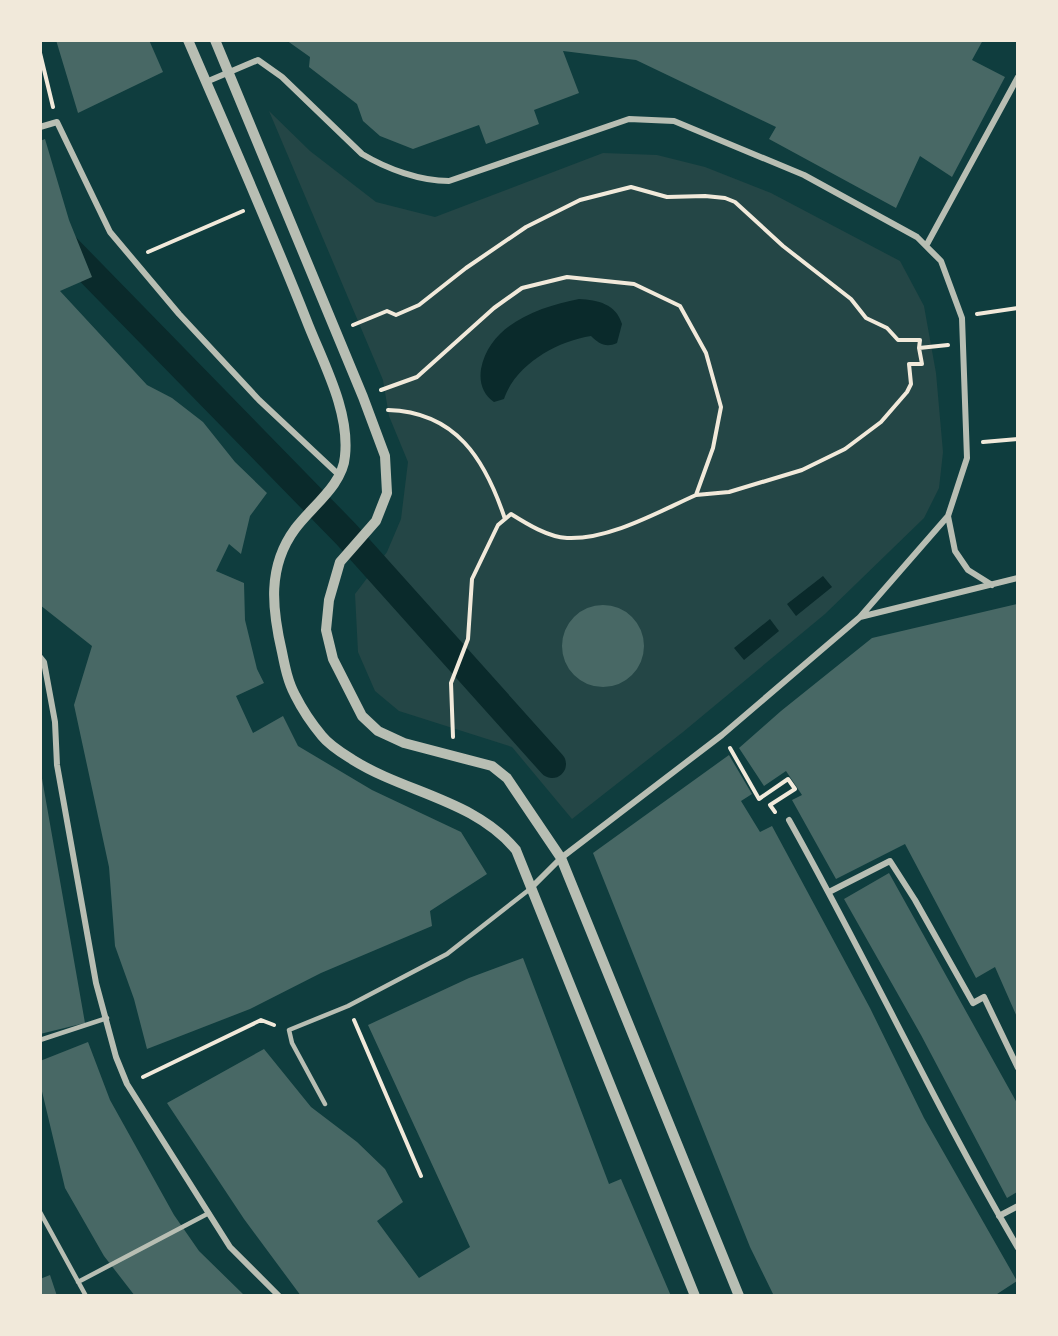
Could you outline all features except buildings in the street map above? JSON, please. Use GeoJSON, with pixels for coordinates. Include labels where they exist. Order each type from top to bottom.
{"type":"FeatureCollection","features":[{"type":"Feature","properties":{"kind":"street"},"geometry":{"type":"LineString","coordinates":[[188,40],[260,203],[330,380],[345,428],[345,458],[339,475],[294,530],[279,559],[274,581],[273,610],[287,677],[294,694],[322,737],[337,750],[374,773],[476,814],[502,833],[516,850],[695,1296]]}},
{"type":"Feature","properties":{"kind":"street"},"geometry":{"type":"LineString","coordinates":[[215,40],[363,397],[385,456],[387,493],[376,521],[340,562],[329,600],[326,630],[333,659],[362,717],[378,731],[404,743],[492,766],[507,778],[561,858],[739,1296]]}},
{"type":"Feature","properties":{"kind":"street"},"geometry":{"type":"LineString","coordinates":[[206,82],[258,60],[282,77],[362,154],[376,163],[432,181],[449,181],[629,119],[674,120],[804,175],[917,237],[941,261],[962,318],[967,444],[967,458],[948,516],[860,617],[722,735],[561,858],[530,889]]}},
{"type":"Feature","properties":{"kind":"street"},"geometry":{"type":"LineString","coordinates":[[926,246],[1017,77]]}},
{"type":"Feature","properties":{"kind":"street"},"geometry":{"type":"LineString","coordinates":[[40,127],[57,123],[110,232],[179,314],[259,400],[339,475]]}},
{"type":"Feature","properties":{"kind":"street"},"geometry":{"type":"LineString","coordinates":[[948,516],[955,551],[968,570],[992,585]]}},
{"type":"Feature","properties":{"kind":"street"},"geometry":{"type":"LineString","coordinates":[[860,617],[1017,578]]}},
{"type":"Feature","properties":{"kind":"street"},"geometry":{"type":"LineString","coordinates":[[40,657],[44,662],[55,722],[57,765],[96,983],[116,1057],[127,1084],[230,1247],[279,1296]]}},
{"type":"Feature","properties":{"kind":"street"},"geometry":{"type":"LineString","coordinates":[[789,820],[829,892],[966,1159],[1017,1248]]}},
{"type":"Feature","properties":{"kind":"street"},"geometry":{"type":"LineString","coordinates":[[829,892],[890,861],[915,900],[973,1003],[984,997],[1017,1068]]}},
{"type":"Feature","properties":{"kind":"street"},"geometry":{"type":"LineString","coordinates":[[999,1216],[1017,1206]]}},
{"type":"Feature","properties":{"kind":"lane"},"geometry":{"type":"LineString","coordinates":[[325,1104],[292,1043],[289,1030],[348,1006],[447,954],[530,889]]}},
{"type":"Feature","properties":{"kind":"lane"},"geometry":{"type":"LineString","coordinates":[[40,1041],[107,1018]]}},
{"type":"Feature","properties":{"kind":"lane"},"geometry":{"type":"LineString","coordinates":[[40,1212],[86,1296]]}},
{"type":"Feature","properties":{"kind":"lane"},"geometry":{"type":"LineString","coordinates":[[78,1282],[209,1213]]}},
{"type":"Feature","properties":{"kind":"path"},"geometry":{"type":"LineString","coordinates":[[40,53],[57,123]]}},
{"type":"Feature","properties":{"kind":"path"},"geometry":{"type":"LineString","coordinates":[[336,333],[387,311],[396,315],[419,305],[426,296],[500,244],[559,209],[597,194],[631,188],[667,197],[705,196],[725,198],[735,202],[783,246],[851,299],[866,318],[893,332],[898,340],[920,340],[922,364],[909,364],[911,384],[907,392],[881,422],[845,449],[802,470],[729,492],[696,495],[647,519],[596,534],[566,538],[548,533],[511,514],[504,519],[498,525],[472,579],[468,639],[451,683],[452,756]]}},
{"type":"Feature","properties":{"kind":"path"},"geometry":{"type":"LineString","coordinates":[[133,259],[260,203]]}},
{"type":"Feature","properties":{"kind":"path"},"geometry":{"type":"LineString","coordinates":[[363,397],[417,377],[494,308],[522,288],[567,277],[634,284],[680,306],[706,353],[722,408],[714,448],[696,495]]}},
{"type":"Feature","properties":{"kind":"path"},"geometry":{"type":"LineString","coordinates":[[962,318],[1017,309]]}},
{"type":"Feature","properties":{"kind":"path"},"geometry":{"type":"LineString","coordinates":[[919,348],[963,344]]}},
{"type":"Feature","properties":{"kind":"path"},"geometry":{"type":"LineString","coordinates":[[371,417],[388,410],[410,411],[440,421],[460,438],[479,460],[495,489],[504,519]]}},
{"type":"Feature","properties":{"kind":"path"},"geometry":{"type":"LineString","coordinates":[[967,444],[1017,439]]}},
{"type":"Feature","properties":{"kind":"path"},"geometry":{"type":"LineString","coordinates":[[722,735],[759,799],[788,779],[795,789],[780,799]]}},
{"type":"Feature","properties":{"kind":"path"},"geometry":{"type":"LineString","coordinates":[[348,1006],[421,1176]]}},
{"type":"Feature","properties":{"kind":"path"},"geometry":{"type":"LineString","coordinates":[[127,1084],[261,1020],[289,1030]]}},
{"type":"Feature","properties":{"kind":"shaded area"},"geometry":{"type":"Polygon","coordinates":[[[269,111],[310,151],[376,202],[435,217],[603,153],[657,155],[705,167],[771,193],[900,261],[924,306],[936,373],[943,452],[939,488],[924,518],[825,614],[683,732],[572,819],[512,747],[399,711],[375,691],[358,652],[355,594],[387,552],[401,519],[408,462],[389,416],[383,380],[269,111]]]}},
{"type":"Feature","properties":{"kind":"shaded area"},"geometry":{"type":"Polygon","coordinates":[[[579,299],[605,304],[615,312],[622,324],[617,343],[603,344],[591,336],[551,349],[527,365],[517,376],[504,399],[494,402],[490,399],[481,383],[481,369],[486,353],[494,340],[518,320],[548,307],[579,299]]]}},
{"type":"Feature","properties":{"kind":"shaded area"},"geometry":{"type":"Polygon","coordinates":[[[823,576],[832,587],[796,616],[787,604],[823,576]]]}},
{"type":"Feature","properties":{"kind":"shaded area"},"geometry":{"type":"Polygon","coordinates":[[[770,619],[779,631],[744,660],[734,648],[770,619]]]}},
{"type":"Feature","properties":{"kind":"waterway"},"geometry":{"type":"LineString","coordinates":[[62,243],[346,534],[552,764]]}}]}
